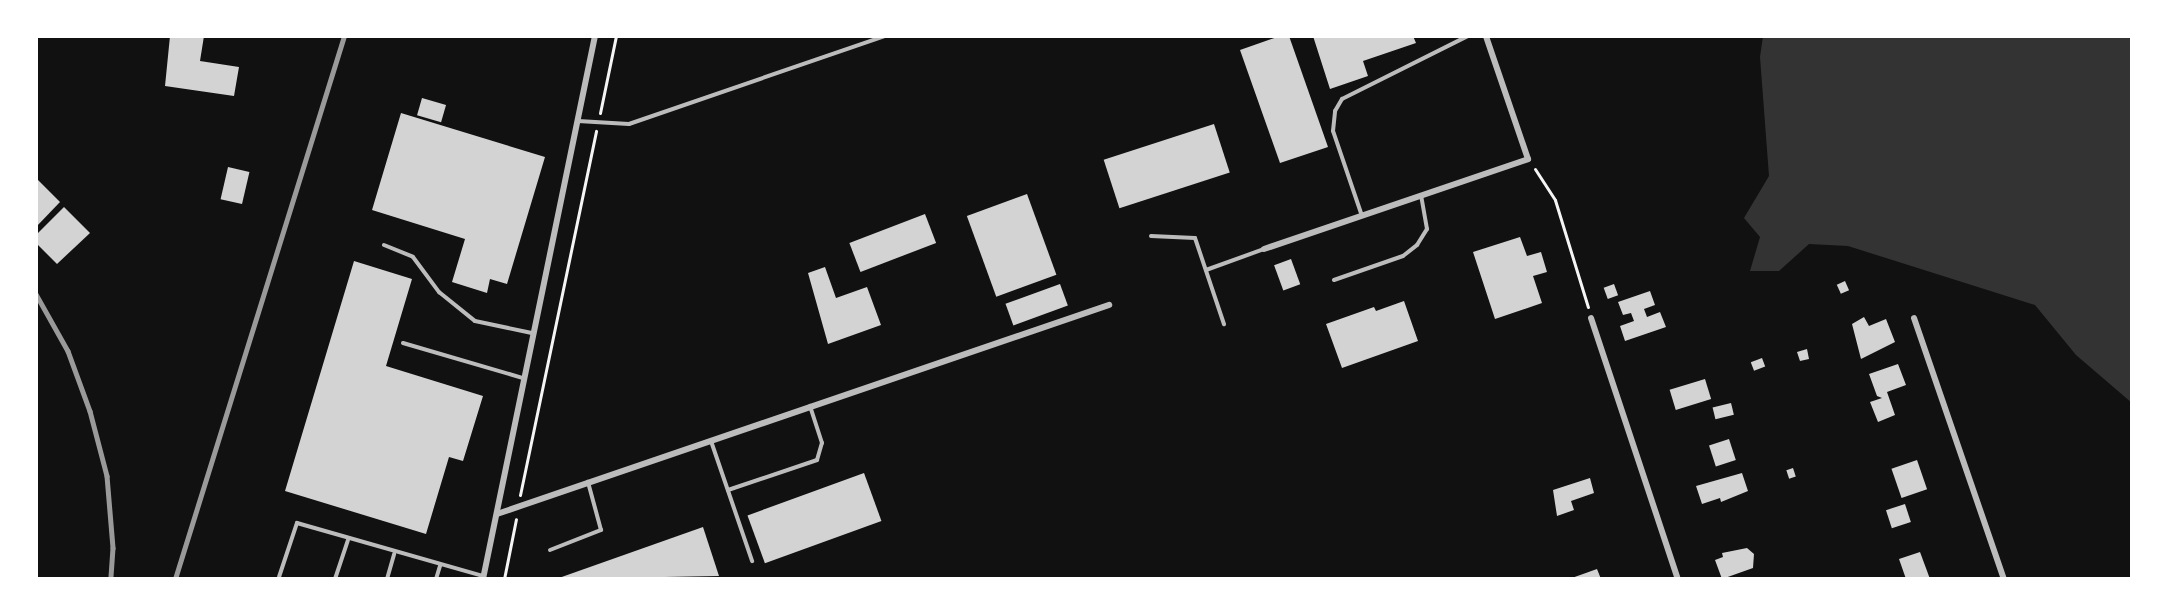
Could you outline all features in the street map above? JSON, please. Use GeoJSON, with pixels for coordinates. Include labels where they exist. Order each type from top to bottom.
{"type":"FeatureCollection","features":[{"type":"Feature","properties":{"kind":"street"},"geometry":{"type":"LineString","coordinates":[[483,578],[595,36]]}},
{"type":"Feature","properties":{"kind":"street"},"geometry":{"type":"LineString","coordinates":[[1264,249],[1528,159],[1486,36]]}},
{"type":"Feature","properties":{"kind":"street"},"geometry":{"type":"LineString","coordinates":[[497,514],[1109,305]]}},
{"type":"Feature","properties":{"kind":"street"},"geometry":{"type":"LineString","coordinates":[[1591,318],[1678,579]]}},
{"type":"Feature","properties":{"kind":"street"},"geometry":{"type":"LineString","coordinates":[[1914,318],[2004,579]]}},
{"type":"Feature","properties":{"kind":"lane"},"geometry":{"type":"LineString","coordinates":[[578,121],[597,124],[629,124],[885,36]]}},
{"type":"Feature","properties":{"kind":"lane"},"geometry":{"type":"LineString","coordinates":[[1362,216],[1333,131],[1342,99],[1468,36]]}},
{"type":"Feature","properties":{"kind":"lane"},"geometry":{"type":"LineString","coordinates":[[1334,280],[1403,256],[1417,245],[1427,228],[1420,196]]}},
{"type":"Feature","properties":{"kind":"lane"},"geometry":{"type":"LineString","coordinates":[[1151,236],[1195,238],[1224,324]]}},
{"type":"Feature","properties":{"kind":"lane"},"geometry":{"type":"LineString","coordinates":[[384,245],[413,257],[440,292],[475,321],[532,333]]}},
{"type":"Feature","properties":{"kind":"lane"},"geometry":{"type":"LineString","coordinates":[[1206,270],[1264,249]]}},
{"type":"Feature","properties":{"kind":"lane"},"geometry":{"type":"LineString","coordinates":[[403,343],[523,378]]}},
{"type":"Feature","properties":{"kind":"lane"},"geometry":{"type":"LineString","coordinates":[[728,490],[818,460],[822,444],[810,406]]}},
{"type":"Feature","properties":{"kind":"lane"},"geometry":{"type":"LineString","coordinates":[[711,440],[752,561]]}},
{"type":"Feature","properties":{"kind":"lane"},"geometry":{"type":"LineString","coordinates":[[550,550],[601,530],[588,482]]}},
{"type":"Feature","properties":{"kind":"lane"},"geometry":{"type":"LineString","coordinates":[[279,577],[297,523],[394,554],[483,578]]}},
{"type":"Feature","properties":{"kind":"lane"},"geometry":{"type":"LineString","coordinates":[[335,579],[348,540]]}},
{"type":"Feature","properties":{"kind":"lane"},"geometry":{"type":"LineString","coordinates":[[387,579],[394,554]]}},
{"type":"Feature","properties":{"kind":"lane"},"geometry":{"type":"LineString","coordinates":[[436,579],[440,566]]}},
{"type":"Feature","properties":{"kind":"path"},"geometry":{"type":"LineString","coordinates":[[504,579],[616,36]]}},
{"type":"Feature","properties":{"kind":"path"},"geometry":{"type":"LineString","coordinates":[[1528,159],[1555,200],[1591,318]]}},
{"type":"Feature","properties":{"kind":"shaded area"},"geometry":{"type":"Polygon","coordinates":[[[1763,36],[2132,36],[2132,403],[2076,355],[2035,305],[1848,246],[1809,244],[1779,271],[1750,271],[1760,237],[1744,218],[1769,176],[1760,57],[1763,36]]]}},
{"type":"Feature","properties":{"kind":"building"},"geometry":{"type":"Polygon","coordinates":[[[170,36],[204,36],[200,61],[239,67],[234,96],[165,86],[170,36]]]}},
{"type":"Feature","properties":{"kind":"building"},"geometry":{"type":"Polygon","coordinates":[[[1280,36],[1289,36],[1328,147],[1280,163],[1240,50],[1280,36]]]}},
{"type":"Feature","properties":{"kind":"building"},"geometry":{"type":"Polygon","coordinates":[[[1313,36],[1413,36],[1416,43],[1363,61],[1368,76],[1330,89],[1313,36]]]}},
{"type":"Feature","properties":{"kind":"building"},"geometry":{"type":"Polygon","coordinates":[[[422,98],[446,105],[441,122],[417,115],[422,98]]]}},
{"type":"Feature","properties":{"kind":"building"},"geometry":{"type":"Polygon","coordinates":[[[401,113],[545,157],[507,284],[490,279],[487,293],[452,282],[465,239],[372,210],[401,113]]]}},
{"type":"Feature","properties":{"kind":"building"},"geometry":{"type":"Polygon","coordinates":[[[1214,124],[1230,173],[1119,208],[1104,160],[1214,124]]]}},
{"type":"Feature","properties":{"kind":"building"},"geometry":{"type":"Polygon","coordinates":[[[228,167],[249,172],[242,204],[221,199],[228,167]]]}},
{"type":"Feature","properties":{"kind":"building"},"geometry":{"type":"Polygon","coordinates":[[[36,178],[60,202],[36,227],[36,178]]]}},
{"type":"Feature","properties":{"kind":"building"},"geometry":{"type":"Polygon","coordinates":[[[1027,194],[1056,275],[996,297],[967,216],[1027,194]]]}},
{"type":"Feature","properties":{"kind":"building"},"geometry":{"type":"Polygon","coordinates":[[[64,207],[90,233],[57,264],[36,243],[36,235],[64,207]]]}},
{"type":"Feature","properties":{"kind":"building"},"geometry":{"type":"Polygon","coordinates":[[[925,214],[936,243],[860,272],[849,243],[925,214]]]}},
{"type":"Feature","properties":{"kind":"building"},"geometry":{"type":"Polygon","coordinates":[[[1520,237],[1527,256],[1541,252],[1547,272],[1533,276],[1542,303],[1495,319],[1473,252],[1520,237]]]}},
{"type":"Feature","properties":{"kind":"building"},"geometry":{"type":"Polygon","coordinates":[[[1291,259],[1300,284],[1283,291],[1274,265],[1291,259]]]}},
{"type":"Feature","properties":{"kind":"building"},"geometry":{"type":"Polygon","coordinates":[[[354,261],[412,279],[386,366],[483,396],[463,461],[449,457],[426,534],[285,491],[354,261]]]}},
{"type":"Feature","properties":{"kind":"building"},"geometry":{"type":"Polygon","coordinates":[[[825,267],[836,298],[867,287],[881,325],[828,344],[808,273],[825,267]]]}},
{"type":"Feature","properties":{"kind":"building"},"geometry":{"type":"Polygon","coordinates":[[[1845,281],[1849,290],[1841,294],[1837,285],[1845,281]]]}},
{"type":"Feature","properties":{"kind":"building"},"geometry":{"type":"Polygon","coordinates":[[[1060,284],[1068,306],[1013,325],[1005,304],[1060,284]]]}},
{"type":"Feature","properties":{"kind":"building"},"geometry":{"type":"Polygon","coordinates":[[[1614,284],[1618,295],[1608,299],[1604,288],[1614,284]]]}},
{"type":"Feature","properties":{"kind":"building"},"geometry":{"type":"Polygon","coordinates":[[[1650,291],[1655,305],[1644,309],[1647,317],[1660,312],[1666,327],[1625,341],[1620,326],[1634,321],[1631,313],[1623,315],[1618,302],[1650,291]]]}},
{"type":"Feature","properties":{"kind":"building"},"geometry":{"type":"Polygon","coordinates":[[[1404,301],[1418,341],[1342,368],[1326,324],[1374,307],[1376,311],[1404,301]]]}},
{"type":"Feature","properties":{"kind":"building"},"geometry":{"type":"Polygon","coordinates":[[[1864,317],[1869,326],[1886,319],[1895,342],[1861,359],[1852,324],[1864,317]]]}},
{"type":"Feature","properties":{"kind":"building"},"geometry":{"type":"Polygon","coordinates":[[[1807,349],[1809,359],[1800,361],[1797,352],[1807,349]]]}},
{"type":"Feature","properties":{"kind":"building"},"geometry":{"type":"Polygon","coordinates":[[[1762,358],[1765,366],[1754,371],[1751,362],[1762,358]]]}},
{"type":"Feature","properties":{"kind":"building"},"geometry":{"type":"Polygon","coordinates":[[[1898,364],[1906,385],[1887,392],[1895,415],[1878,422],[1870,402],[1882,398],[1877,396],[1869,374],[1898,364]]]}},
{"type":"Feature","properties":{"kind":"building"},"geometry":{"type":"Polygon","coordinates":[[[1705,379],[1711,399],[1676,410],[1670,390],[1705,379]]]}},
{"type":"Feature","properties":{"kind":"building"},"geometry":{"type":"Polygon","coordinates":[[[1731,403],[1734,415],[1715,419],[1713,408],[1731,403]]]}},
{"type":"Feature","properties":{"kind":"building"},"geometry":{"type":"Polygon","coordinates":[[[1729,439],[1736,460],[1716,466],[1709,445],[1729,439]]]}},
{"type":"Feature","properties":{"kind":"building"},"geometry":{"type":"Polygon","coordinates":[[[1917,460],[1927,489],[1902,498],[1891,469],[1917,460]]]}},
{"type":"Feature","properties":{"kind":"building"},"geometry":{"type":"Polygon","coordinates":[[[1793,468],[1796,477],[1789,479],[1786,470],[1793,468]]]}},
{"type":"Feature","properties":{"kind":"building"},"geometry":{"type":"Polygon","coordinates":[[[864,473],[881,521],[765,563],[747,515],[864,473]]]}},
{"type":"Feature","properties":{"kind":"building"},"geometry":{"type":"Polygon","coordinates":[[[1742,473],[1748,491],[1721,502],[1720,498],[1702,504],[1696,486],[1742,473]]]}},
{"type":"Feature","properties":{"kind":"building"},"geometry":{"type":"Polygon","coordinates":[[[1590,478],[1594,493],[1571,501],[1574,510],[1557,516],[1553,490],[1590,478]]]}},
{"type":"Feature","properties":{"kind":"building"},"geometry":{"type":"Polygon","coordinates":[[[1905,504],[1911,522],[1892,528],[1886,510],[1905,504]]]}},
{"type":"Feature","properties":{"kind":"building"},"geometry":{"type":"Polygon","coordinates":[[[703,527],[719,576],[556,579],[703,527]]]}},
{"type":"Feature","properties":{"kind":"building"},"geometry":{"type":"Polygon","coordinates":[[[1747,548],[1754,554],[1753,568],[1722,579],[1715,560],[1723,557],[1722,553],[1747,548]]]}},
{"type":"Feature","properties":{"kind":"building"},"geometry":{"type":"Polygon","coordinates":[[[1920,552],[1930,579],[1906,579],[1899,559],[1920,552]]]}},
{"type":"Feature","properties":{"kind":"building"},"geometry":{"type":"Polygon","coordinates":[[[1597,569],[1601,579],[1569,579],[1597,569]]]}},
{"type":"Feature","properties":{"kind":"railway"},"geometry":{"type":"LineString","coordinates":[[175,579],[344,36]]}},
{"type":"Feature","properties":{"kind":"railway"},"geometry":{"type":"LineString","coordinates":[[36,294],[68,351],[90,411],[107,476],[113,548],[111,579]]}}]}
